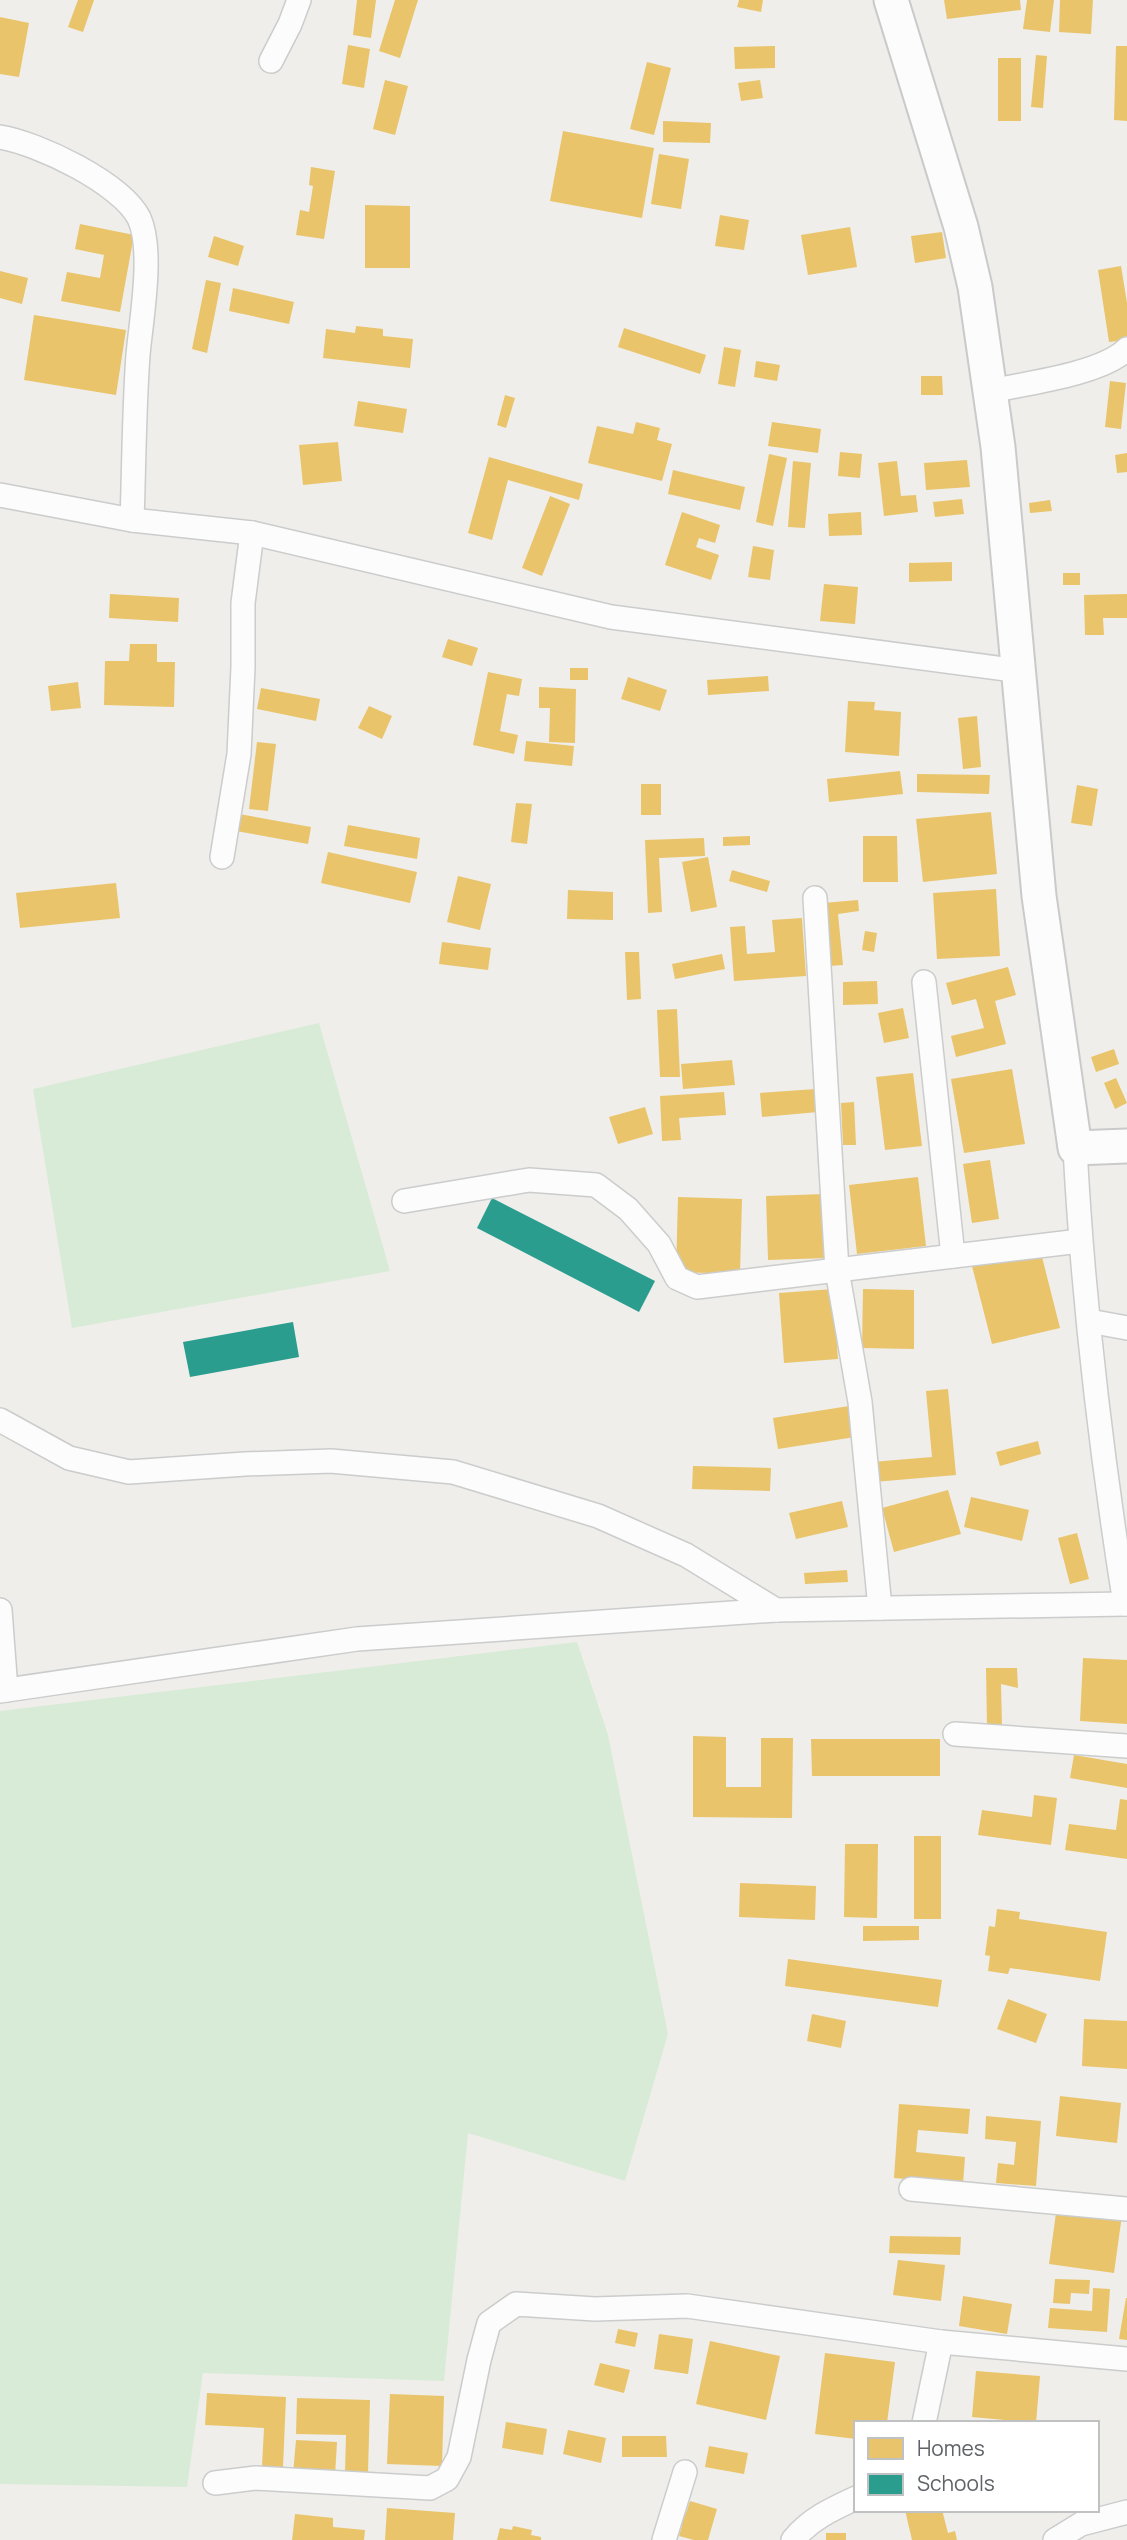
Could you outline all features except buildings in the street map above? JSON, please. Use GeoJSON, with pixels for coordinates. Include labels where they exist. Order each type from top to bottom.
{"type":"FeatureCollection","features":[{"type":"Feature","properties":{"kind":"street"},"geometry":{"type":"LineString","coordinates":[[271,61],[299,0]]}},
{"type":"Feature","properties":{"kind":"street"},"geometry":{"type":"LineString","coordinates":[[0,1609],[3,1691],[357,1639],[776,1610],[1126,1604],[1111,1513],[1080,1241],[1075,1148],[1040,896],[991,391],[975,287],[961,226],[891,0]]}},
{"type":"Feature","properties":{"kind":"street"},"geometry":{"type":"LineString","coordinates":[[0,137],[23,141],[76,165],[119,196],[139,218],[145,244],[146,288],[138,355],[132,520]]}},
{"type":"Feature","properties":{"kind":"street"},"geometry":{"type":"LineString","coordinates":[[991,391],[1087,370],[1118,357],[1127,349]]}},
{"type":"Feature","properties":{"kind":"street"},"geometry":{"type":"LineString","coordinates":[[0,495],[132,520],[252,533],[611,617],[1020,671]]}},
{"type":"Feature","properties":{"kind":"street"},"geometry":{"type":"LineString","coordinates":[[222,857],[239,754],[243,603],[252,533]]}},
{"type":"Feature","properties":{"kind":"street"},"geometry":{"type":"LineString","coordinates":[[815,898],[837,1270],[860,1402],[880,1608]]}},
{"type":"Feature","properties":{"kind":"street"},"geometry":{"type":"LineString","coordinates":[[924,982],[953,1256]]}},
{"type":"Feature","properties":{"kind":"street"},"geometry":{"type":"LineString","coordinates":[[1075,1148],[1127,1146]]}},
{"type":"Feature","properties":{"kind":"street"},"geometry":{"type":"LineString","coordinates":[[404,1201],[529,1180],[596,1185],[628,1209],[659,1244],[677,1278],[697,1287],[1080,1241]]}},
{"type":"Feature","properties":{"kind":"street"},"geometry":{"type":"LineString","coordinates":[[1089,1321],[1127,1328]]}},
{"type":"Feature","properties":{"kind":"street"},"geometry":{"type":"LineString","coordinates":[[0,1420],[69,1458],[128,1472],[331,1461],[453,1472],[598,1516],[686,1555],[776,1610]]}},
{"type":"Feature","properties":{"kind":"street"},"geometry":{"type":"LineString","coordinates":[[955,1734],[1127,1746]]}},
{"type":"Feature","properties":{"kind":"street"},"geometry":{"type":"LineString","coordinates":[[911,2189],[1127,2209]]}},
{"type":"Feature","properties":{"kind":"street"},"geometry":{"type":"LineString","coordinates":[[215,2483],[256,2478],[430,2488],[447,2479],[459,2457],[489,2323],[516,2304],[595,2309],[687,2306],[941,2342],[1127,2359]]}},
{"type":"Feature","properties":{"kind":"street"},"geometry":{"type":"LineString","coordinates":[[924,2421],[941,2342]]}},
{"type":"Feature","properties":{"kind":"street"},"geometry":{"type":"LineString","coordinates":[[664,2540],[685,2472]]}},
{"type":"Feature","properties":{"kind":"street"},"geometry":{"type":"LineString","coordinates":[[793,2540],[803,2528],[827,2511],[854,2499]]}},
{"type":"Feature","properties":{"kind":"street"},"geometry":{"type":"LineString","coordinates":[[1055,2540],[1081,2524],[1127,2512]]}},
{"type":"Feature","properties":{"kind":"green space"},"geometry":{"type":"Polygon","coordinates":[[[319,1023],[390,1271],[72,1328],[33,1089],[319,1023]]]}},
{"type":"Feature","properties":{"kind":"green space"},"geometry":{"type":"Polygon","coordinates":[[[577,1642],[608,1735],[668,2034],[625,2181],[468,2133],[444,2381],[203,2373],[187,2487],[0,2484],[0,1711],[577,1642]]]}}]}
